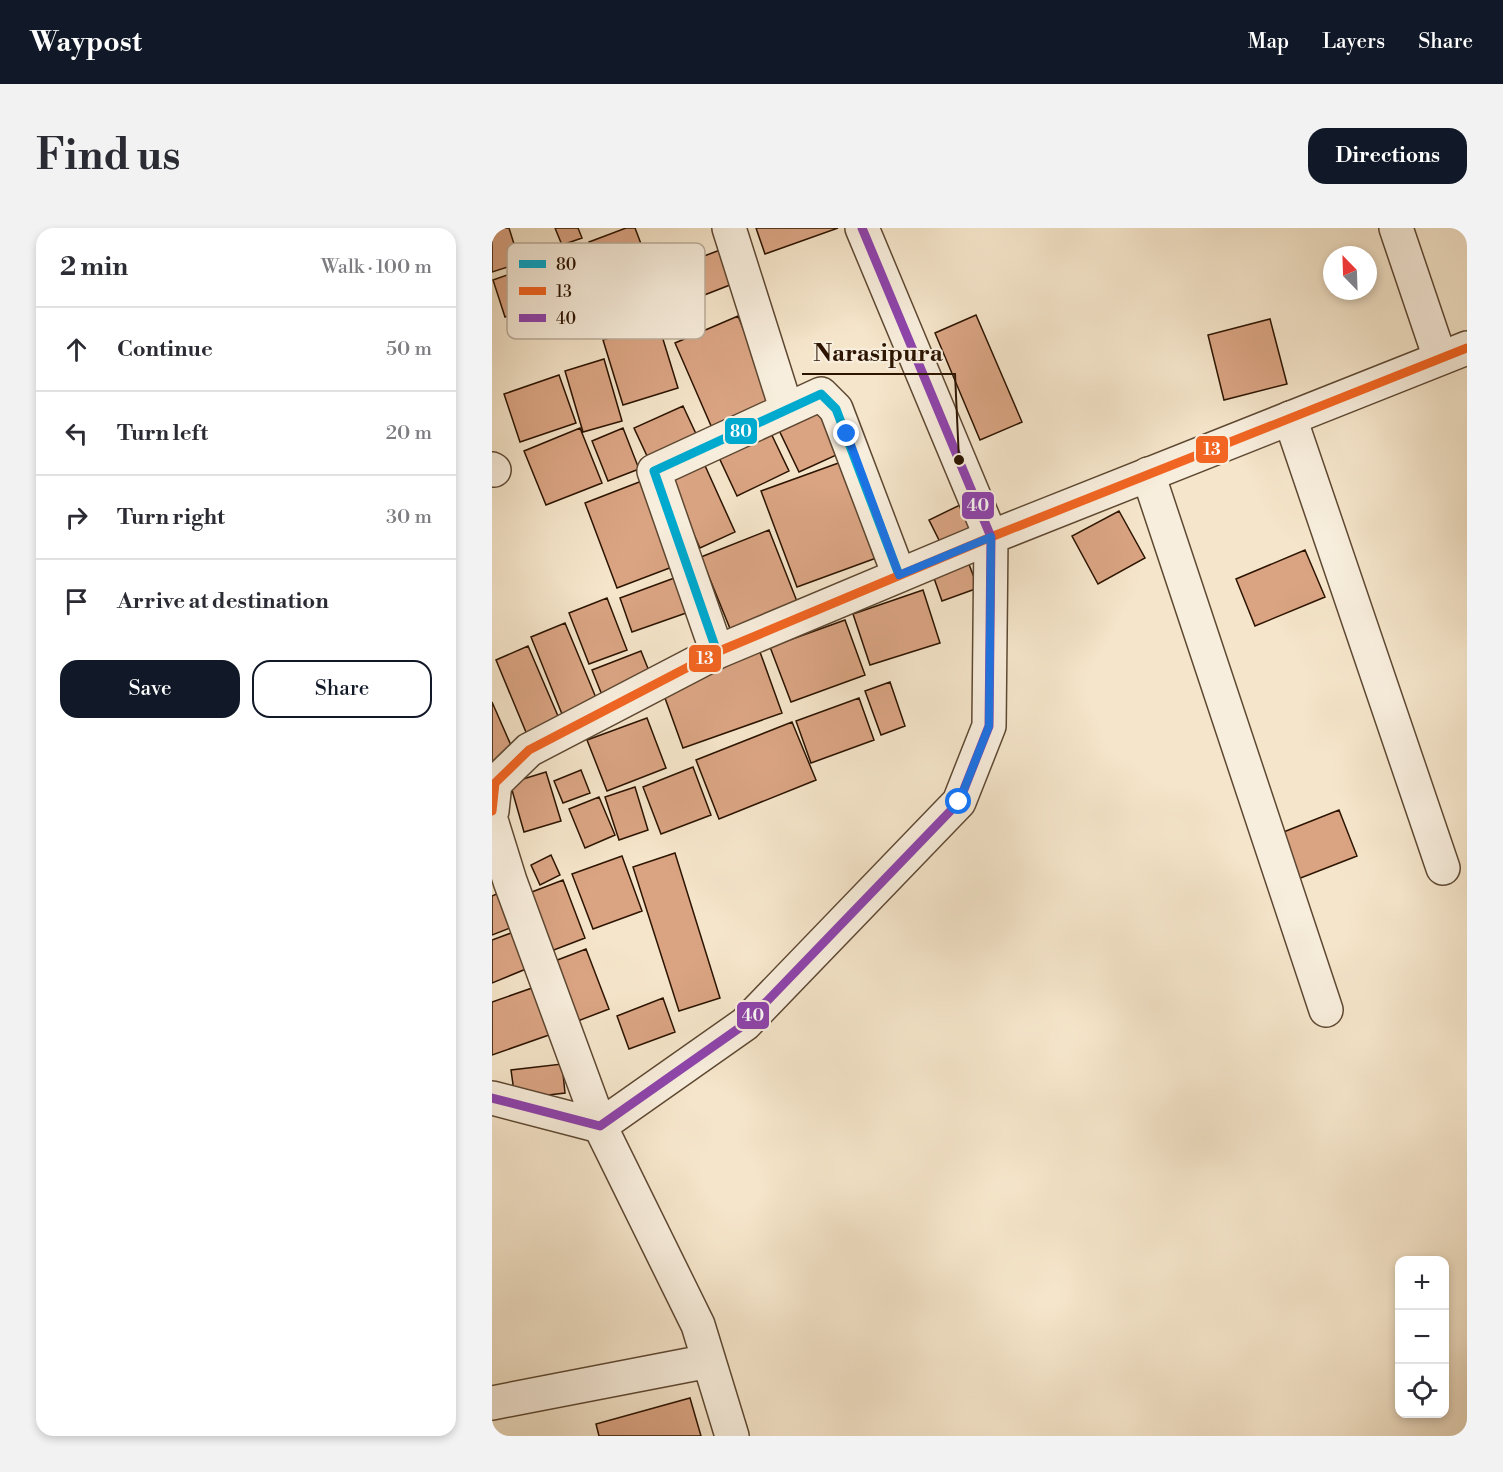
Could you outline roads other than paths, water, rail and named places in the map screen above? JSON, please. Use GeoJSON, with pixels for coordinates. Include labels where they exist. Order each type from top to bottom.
{"type":"FeatureCollection","features":[{"type":"Feature","properties":{"kind":"street"},"geometry":{"type":"LineString","coordinates":[[729,228],[786,408]]}},
{"type":"Feature","properties":{"kind":"street"},"geometry":{"type":"LineString","coordinates":[[492,1098],[600,1126],[745,1024],[959,802],[989,726],[991,537],[862,228]]}},
{"type":"Feature","properties":{"kind":"street"},"geometry":{"type":"LineString","coordinates":[[492,811],[495,783],[529,750],[717,652],[991,537],[1454,353],[1396,228]]}},
{"type":"Feature","properties":{"kind":"street"},"geometry":{"type":"LineString","coordinates":[[717,652],[654,471],[786,408],[821,394],[836,409],[899,575]]}},
{"type":"Feature","properties":{"kind":"street"},"geometry":{"type":"LineString","coordinates":[[1290,418],[1443,868]]}},
{"type":"Feature","properties":{"kind":"street"},"geometry":{"type":"LineString","coordinates":[[1149,474],[1326,1010]]}},
{"type":"Feature","properties":{"kind":"street"},"geometry":{"type":"LineString","coordinates":[[492,823],[510,881],[600,1126],[698,1326],[732,1436]]}},
{"type":"Feature","properties":{"kind":"street"},"geometry":{"type":"LineString","coordinates":[[492,1403],[709,1361]]}},
{"type":"Feature","properties":{"kind":"place","name":"Narasipura"},"geometry":{"type":"Point","coordinates":[959,460]}}]}
